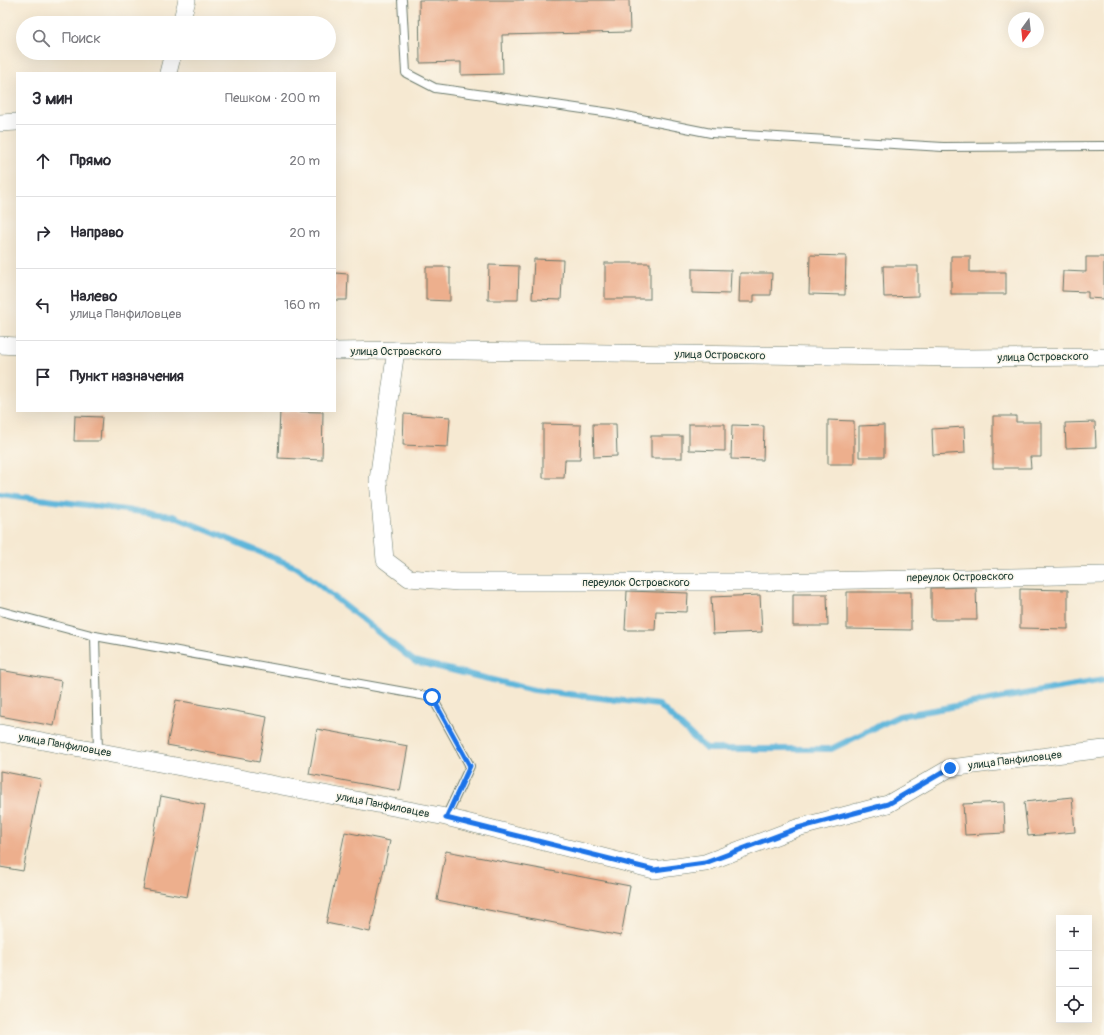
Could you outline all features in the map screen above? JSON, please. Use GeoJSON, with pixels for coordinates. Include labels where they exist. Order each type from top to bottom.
{"type":"FeatureCollection","features":[{"type":"Feature","properties":{"kind":"street"},"geometry":{"type":"LineString","coordinates":[[183,16],[187,0]]}},
{"type":"Feature","properties":{"kind":"street"},"geometry":{"type":"LineString","coordinates":[[168,72],[171,60]]}},
{"type":"Feature","properties":{"kind":"street"},"geometry":{"type":"LineString","coordinates":[[0,123],[16,122]]}},
{"type":"Feature","properties":{"kind":"street"},"geometry":{"type":"LineString","coordinates":[[0,345],[16,346]]}},
{"type":"Feature","properties":{"kind":"street","name":"улица Островского"},"geometry":{"type":"LineString","coordinates":[[336,351],[396,350],[965,358],[1104,357]]}},
{"type":"Feature","properties":{"kind":"street","name":"переулок Островского"},"geometry":{"type":"LineString","coordinates":[[396,350],[378,480],[386,560],[409,578],[458,582],[763,582],[1104,575]]}},
{"type":"Feature","properties":{"kind":"street","name":"улица Панфиловцев"},"geometry":{"type":"LineString","coordinates":[[0,733],[446,818],[654,870],[705,863],[798,828],[888,804],[950,768],[1104,749]]}},
{"type":"Feature","properties":{"kind":"lane"},"geometry":{"type":"LineString","coordinates":[[402,0],[406,73],[435,88],[611,112],[711,132],[943,147],[1104,146]]}},
{"type":"Feature","properties":{"kind":"lane"},"geometry":{"type":"LineString","coordinates":[[0,611],[95,636],[432,697],[470,766],[446,818]]}},
{"type":"Feature","properties":{"kind":"lane"},"geometry":{"type":"LineString","coordinates":[[95,636],[98,751]]}},
{"type":"Feature","properties":{"kind":"building"},"geometry":{"type":"Polygon","coordinates":[[[419,0],[629,0],[630,32],[502,35],[503,74],[461,75],[461,62],[420,63],[419,0]]]}},
{"type":"Feature","properties":{"kind":"building"},"geometry":{"type":"Polygon","coordinates":[[[810,255],[846,256],[845,295],[809,294],[810,255]]]}},
{"type":"Feature","properties":{"kind":"building"},"geometry":{"type":"Polygon","coordinates":[[[951,256],[970,256],[970,272],[1006,272],[1006,294],[951,294],[951,256]]]}},
{"type":"Feature","properties":{"kind":"building"},"geometry":{"type":"Polygon","coordinates":[[[1086,257],[1104,257],[1104,299],[1088,298],[1088,292],[1062,291],[1063,271],[1086,272],[1086,257]]]}},
{"type":"Feature","properties":{"kind":"building"},"geometry":{"type":"Polygon","coordinates":[[[534,259],[563,260],[561,300],[532,299],[534,259]]]}},
{"type":"Feature","properties":{"kind":"building"},"geometry":{"type":"Polygon","coordinates":[[[605,263],[650,263],[650,299],[605,299],[605,263]]]}},
{"type":"Feature","properties":{"kind":"building"},"geometry":{"type":"Polygon","coordinates":[[[489,265],[519,266],[518,300],[488,300],[489,265]]]}},
{"type":"Feature","properties":{"kind":"building"},"geometry":{"type":"Polygon","coordinates":[[[883,266],[918,266],[918,296],[884,297],[883,266]]]}},
{"type":"Feature","properties":{"kind":"building"},"geometry":{"type":"Polygon","coordinates":[[[426,267],[450,267],[450,301],[426,300],[426,267]]]}},
{"type":"Feature","properties":{"kind":"building"},"geometry":{"type":"Polygon","coordinates":[[[692,269],[731,270],[730,294],[692,293],[692,269]]]}},
{"type":"Feature","properties":{"kind":"building"},"geometry":{"type":"Polygon","coordinates":[[[336,273],[348,274],[347,300],[336,300],[336,273]]]}},
{"type":"Feature","properties":{"kind":"building"},"geometry":{"type":"Polygon","coordinates":[[[740,273],[772,273],[771,295],[754,295],[754,302],[739,302],[740,273]]]}},
{"type":"Feature","properties":{"kind":"building"},"geometry":{"type":"Polygon","coordinates":[[[280,412],[323,412],[322,460],[278,458],[280,412]]]}},
{"type":"Feature","properties":{"kind":"building"},"geometry":{"type":"Polygon","coordinates":[[[404,414],[450,417],[448,447],[403,445],[404,414]]]}},
{"type":"Feature","properties":{"kind":"building"},"geometry":{"type":"Polygon","coordinates":[[[75,416],[102,417],[100,441],[74,441],[75,416]]]}},
{"type":"Feature","properties":{"kind":"building"},"geometry":{"type":"Polygon","coordinates":[[[993,416],[1016,416],[1016,422],[1041,422],[1041,457],[1030,457],[1031,468],[993,468],[993,416]]]}},
{"type":"Feature","properties":{"kind":"building"},"geometry":{"type":"Polygon","coordinates":[[[828,420],[854,421],[854,464],[828,464],[828,420]]]}},
{"type":"Feature","properties":{"kind":"building"},"geometry":{"type":"Polygon","coordinates":[[[1095,422],[1096,447],[1066,448],[1065,423],[1095,422]]]}},
{"type":"Feature","properties":{"kind":"building"},"geometry":{"type":"Polygon","coordinates":[[[543,424],[581,425],[580,460],[565,460],[564,478],[543,478],[543,424]]]}},
{"type":"Feature","properties":{"kind":"building"},"geometry":{"type":"Polygon","coordinates":[[[593,424],[616,424],[617,456],[594,457],[593,424]]]}},
{"type":"Feature","properties":{"kind":"building"},"geometry":{"type":"Polygon","coordinates":[[[689,424],[725,424],[725,451],[689,450],[689,424]]]}},
{"type":"Feature","properties":{"kind":"building"},"geometry":{"type":"Polygon","coordinates":[[[732,425],[764,426],[763,460],[731,459],[732,425]]]}},
{"type":"Feature","properties":{"kind":"building"},"geometry":{"type":"Polygon","coordinates":[[[884,425],[884,457],[859,457],[859,426],[884,425]]]}},
{"type":"Feature","properties":{"kind":"building"},"geometry":{"type":"Polygon","coordinates":[[[964,427],[965,453],[933,455],[932,429],[964,427]]]}},
{"type":"Feature","properties":{"kind":"building"},"geometry":{"type":"Polygon","coordinates":[[[651,436],[682,436],[682,458],[651,458],[651,436]]]}},
{"type":"Feature","properties":{"kind":"building"},"geometry":{"type":"Polygon","coordinates":[[[976,587],[977,620],[931,620],[931,588],[976,587]]]}},
{"type":"Feature","properties":{"kind":"building"},"geometry":{"type":"Polygon","coordinates":[[[1020,589],[1068,590],[1068,629],[1020,628],[1020,589]]]}},
{"type":"Feature","properties":{"kind":"building"},"geometry":{"type":"Polygon","coordinates":[[[627,591],[688,593],[687,612],[656,611],[655,630],[625,630],[627,591]]]}},
{"type":"Feature","properties":{"kind":"building"},"geometry":{"type":"Polygon","coordinates":[[[847,592],[911,592],[911,630],[847,629],[847,592]]]}},
{"type":"Feature","properties":{"kind":"building"},"geometry":{"type":"Polygon","coordinates":[[[793,594],[827,594],[828,626],[793,626],[793,594]]]}},
{"type":"Feature","properties":{"kind":"building"},"geometry":{"type":"Polygon","coordinates":[[[760,595],[762,632],[713,634],[711,597],[760,595]]]}},
{"type":"Feature","properties":{"kind":"building"},"geometry":{"type":"Polygon","coordinates":[[[0,670],[62,681],[54,726],[0,716],[0,670]]]}},
{"type":"Feature","properties":{"kind":"building"},"geometry":{"type":"Polygon","coordinates":[[[176,700],[267,717],[259,762],[167,745],[176,700]]]}},
{"type":"Feature","properties":{"kind":"building"},"geometry":{"type":"Polygon","coordinates":[[[317,729],[408,746],[400,791],[309,774],[317,729]]]}},
{"type":"Feature","properties":{"kind":"building"},"geometry":{"type":"Polygon","coordinates":[[[0,771],[41,779],[23,871],[0,867],[0,771]]]}},
{"type":"Feature","properties":{"kind":"building"},"geometry":{"type":"Polygon","coordinates":[[[161,796],[205,805],[187,897],[143,889],[161,796]]]}},
{"type":"Feature","properties":{"kind":"building"},"geometry":{"type":"Polygon","coordinates":[[[1072,797],[1075,832],[1028,836],[1024,802],[1072,797]]]}},
{"type":"Feature","properties":{"kind":"building"},"geometry":{"type":"Polygon","coordinates":[[[1004,802],[1005,833],[965,835],[963,804],[1004,802]]]}},
{"type":"Feature","properties":{"kind":"building"},"geometry":{"type":"Polygon","coordinates":[[[345,832],[390,841],[370,932],[326,923],[345,832]]]}},
{"type":"Feature","properties":{"kind":"building"},"geometry":{"type":"Polygon","coordinates":[[[446,851],[630,886],[621,936],[437,900],[446,851]]]}},
{"type":"Feature","properties":{"kind":"waterway"},"geometry":{"type":"LineString","coordinates":[[0,494],[173,516],[298,568],[414,661],[534,690],[659,705],[706,749],[831,749],[899,716],[1104,680]]}},
{"type":"Feature","properties":{"kind":"route"},"geometry":{"type":"LineString","coordinates":[[432,697],[470,766],[446,818],[654,870],[705,863],[798,828],[888,804],[950,768]]}}]}
